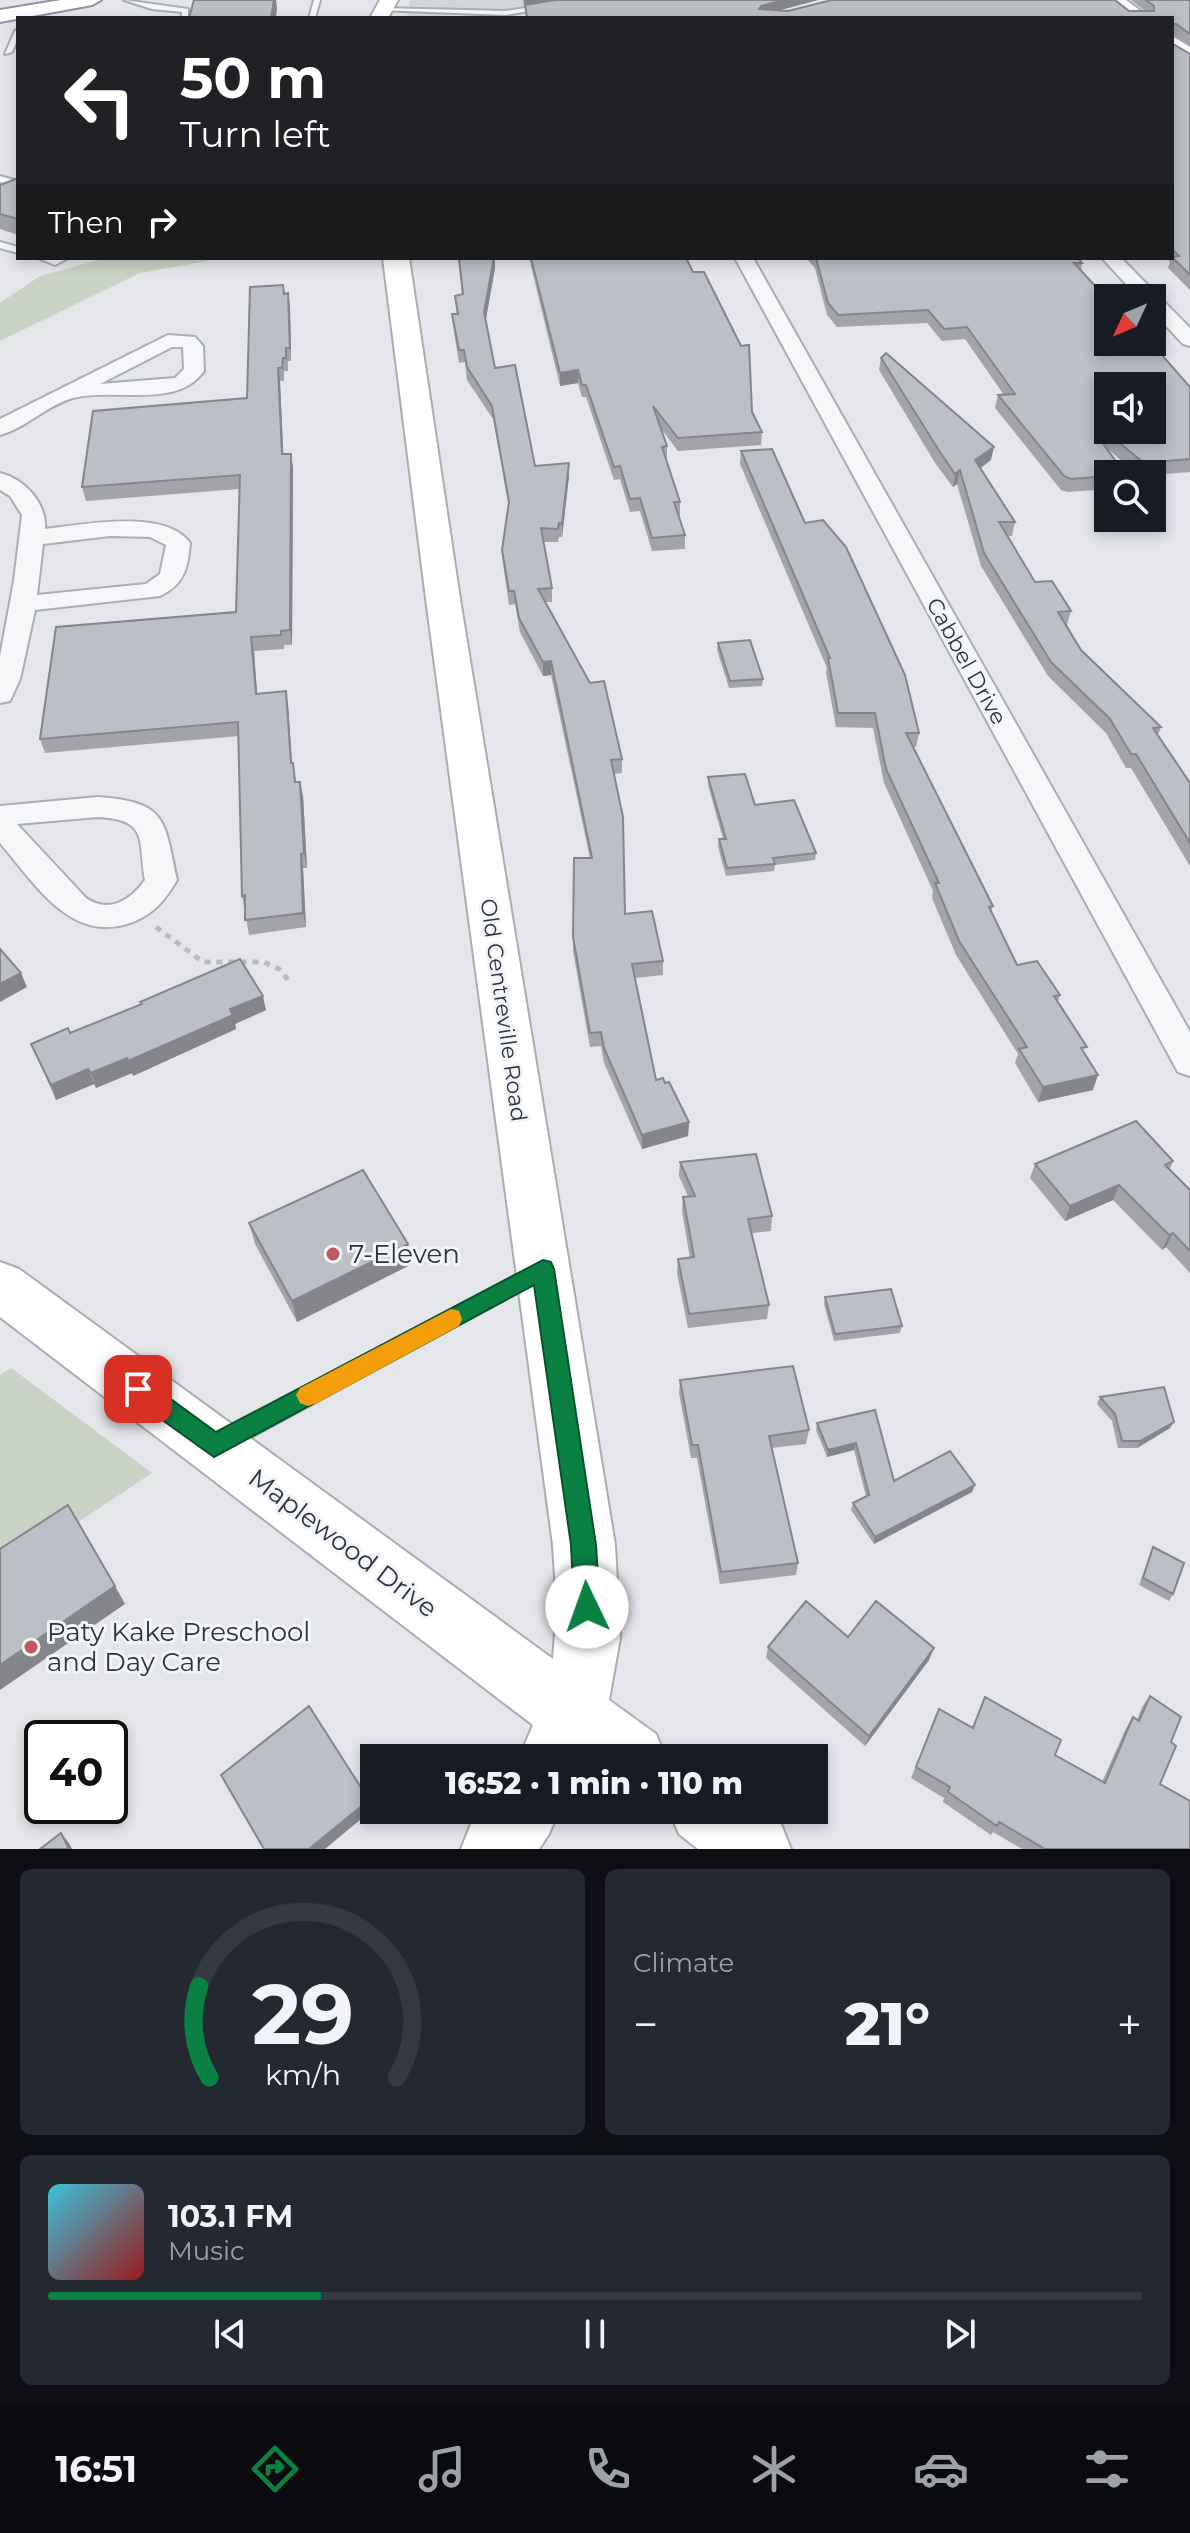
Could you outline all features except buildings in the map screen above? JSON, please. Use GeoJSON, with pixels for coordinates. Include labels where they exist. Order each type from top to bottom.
{"type":"FeatureCollection","features":[{"type":"Feature","properties":{"kind":"main road"},"geometry":{"type":"LineString","coordinates":[[0,8],[45,0]]}},
{"type":"Feature","properties":{"kind":"main road"},"geometry":{"type":"LineString","coordinates":[[0,16],[92,0]]}},
{"type":"Feature","properties":{"kind":"main road"},"geometry":{"type":"LineString","coordinates":[[1114,0],[1138,16]]}},
{"type":"Feature","properties":{"kind":"main road","name":"Old Centreville Road"},"geometry":{"type":"LineString","coordinates":[[396,260],[587,1587],[585,1669],[562,1736]]}},
{"type":"Feature","properties":{"kind":"main road","name":"Maplewood Drive"},"geometry":{"type":"LineString","coordinates":[[0,1286],[214,1446],[562,1736],[587,1744]]}},
{"type":"Feature","properties":{"kind":"main road"},"geometry":{"type":"LineString","coordinates":[[496,1849],[515,1824]]}},
{"type":"Feature","properties":{"kind":"main road"},"geometry":{"type":"LineString","coordinates":[[722,1824],[756,1849]]}},
{"type":"Feature","properties":{"kind":"street","name":"Cabbel Drive"},"geometry":{"type":"LineString","coordinates":[[745,260],[1190,1063]]}},
{"type":"Feature","properties":{"kind":"street"},"geometry":{"type":"LineString","coordinates":[[1113,260],[1136,284]]}},
{"type":"Feature","properties":{"kind":"street"},"geometry":{"type":"LineString","coordinates":[[1166,315],[1190,340]]}},
{"type":"Feature","properties":{"kind":"street"},"geometry":{"type":"LineString","coordinates":[[0,428],[68,392],[159,344],[178,340],[193,346],[194,371],[182,382],[167,386],[68,392]]}},
{"type":"Feature","properties":{"kind":"street"},"geometry":{"type":"LineString","coordinates":[[0,480],[18,491],[29,503],[34,515],[22,604],[7,682],[0,695]]}},
{"type":"Feature","properties":{"kind":"street"},"geometry":{"type":"LineString","coordinates":[[22,604],[151,591],[168,582],[176,573],[178,543],[162,531],[137,529],[32,538]]}},
{"type":"Feature","properties":{"kind":"street"},"geometry":{"type":"LineString","coordinates":[[0,816],[111,806],[129,809],[145,819],[150,828],[161,880],[146,903],[133,910],[116,916],[80,911],[0,824]]}},
{"type":"Feature","properties":{"kind":"lane"},"geometry":{"type":"LineString","coordinates":[[127,0],[144,6],[186,10],[185,16]]}},
{"type":"Feature","properties":{"kind":"lane"},"geometry":{"type":"LineString","coordinates":[[424,10],[430,0]]}},
{"type":"Feature","properties":{"kind":"lane"},"geometry":{"type":"LineString","coordinates":[[383,9],[506,13],[587,0]]}},
{"type":"Feature","properties":{"kind":"lane"},"geometry":{"type":"LineString","coordinates":[[4,52],[16,34]]}},
{"type":"Feature","properties":{"kind":"lane"},"geometry":{"type":"LineString","coordinates":[[0,179],[15,188]]}},
{"type":"Feature","properties":{"kind":"lane"},"geometry":{"type":"LineString","coordinates":[[214,1446],[543,1269]]}},
{"type":"Feature","properties":{"kind":"path"},"geometry":{"type":"LineString","coordinates":[[133,910],[203,962],[264,962],[279,969],[290,982]]}},
{"type":"Feature","properties":{"kind":"shaded area"},"geometry":{"type":"Polygon","coordinates":[[[410,0],[630,0],[551,11],[407,16],[410,0]]]}},
{"type":"Feature","properties":{"kind":"shaded area"},"geometry":{"type":"Polygon","coordinates":[[[98,260],[212,260],[140,273],[0,341],[0,303],[40,276],[98,260]]]}},
{"type":"Feature","properties":{"kind":"shaded area"},"geometry":{"type":"Polygon","coordinates":[[[11,1368],[152,1473],[0,1574],[0,1375],[11,1368]]]}},
{"type":"Feature","properties":{"kind":"slow traffic"},"geometry":{"type":"LineString","coordinates":[[308,1395],[451,1319]]}},
{"type":"Feature","properties":{"kind":"place","name":"7-Eleven"},"geometry":{"type":"Point","coordinates":[333,1254]}},
{"type":"Feature","properties":{"kind":"place","name":"Paty Kake Preschool and Day Care"},"geometry":{"type":"Point","coordinates":[31,1647]}},
{"type":"Feature","properties":{"kind":"route"},"geometry":{"type":"LineString","coordinates":[[138,1389],[214,1446],[543,1269],[584,1545],[587,1607]]}}]}
